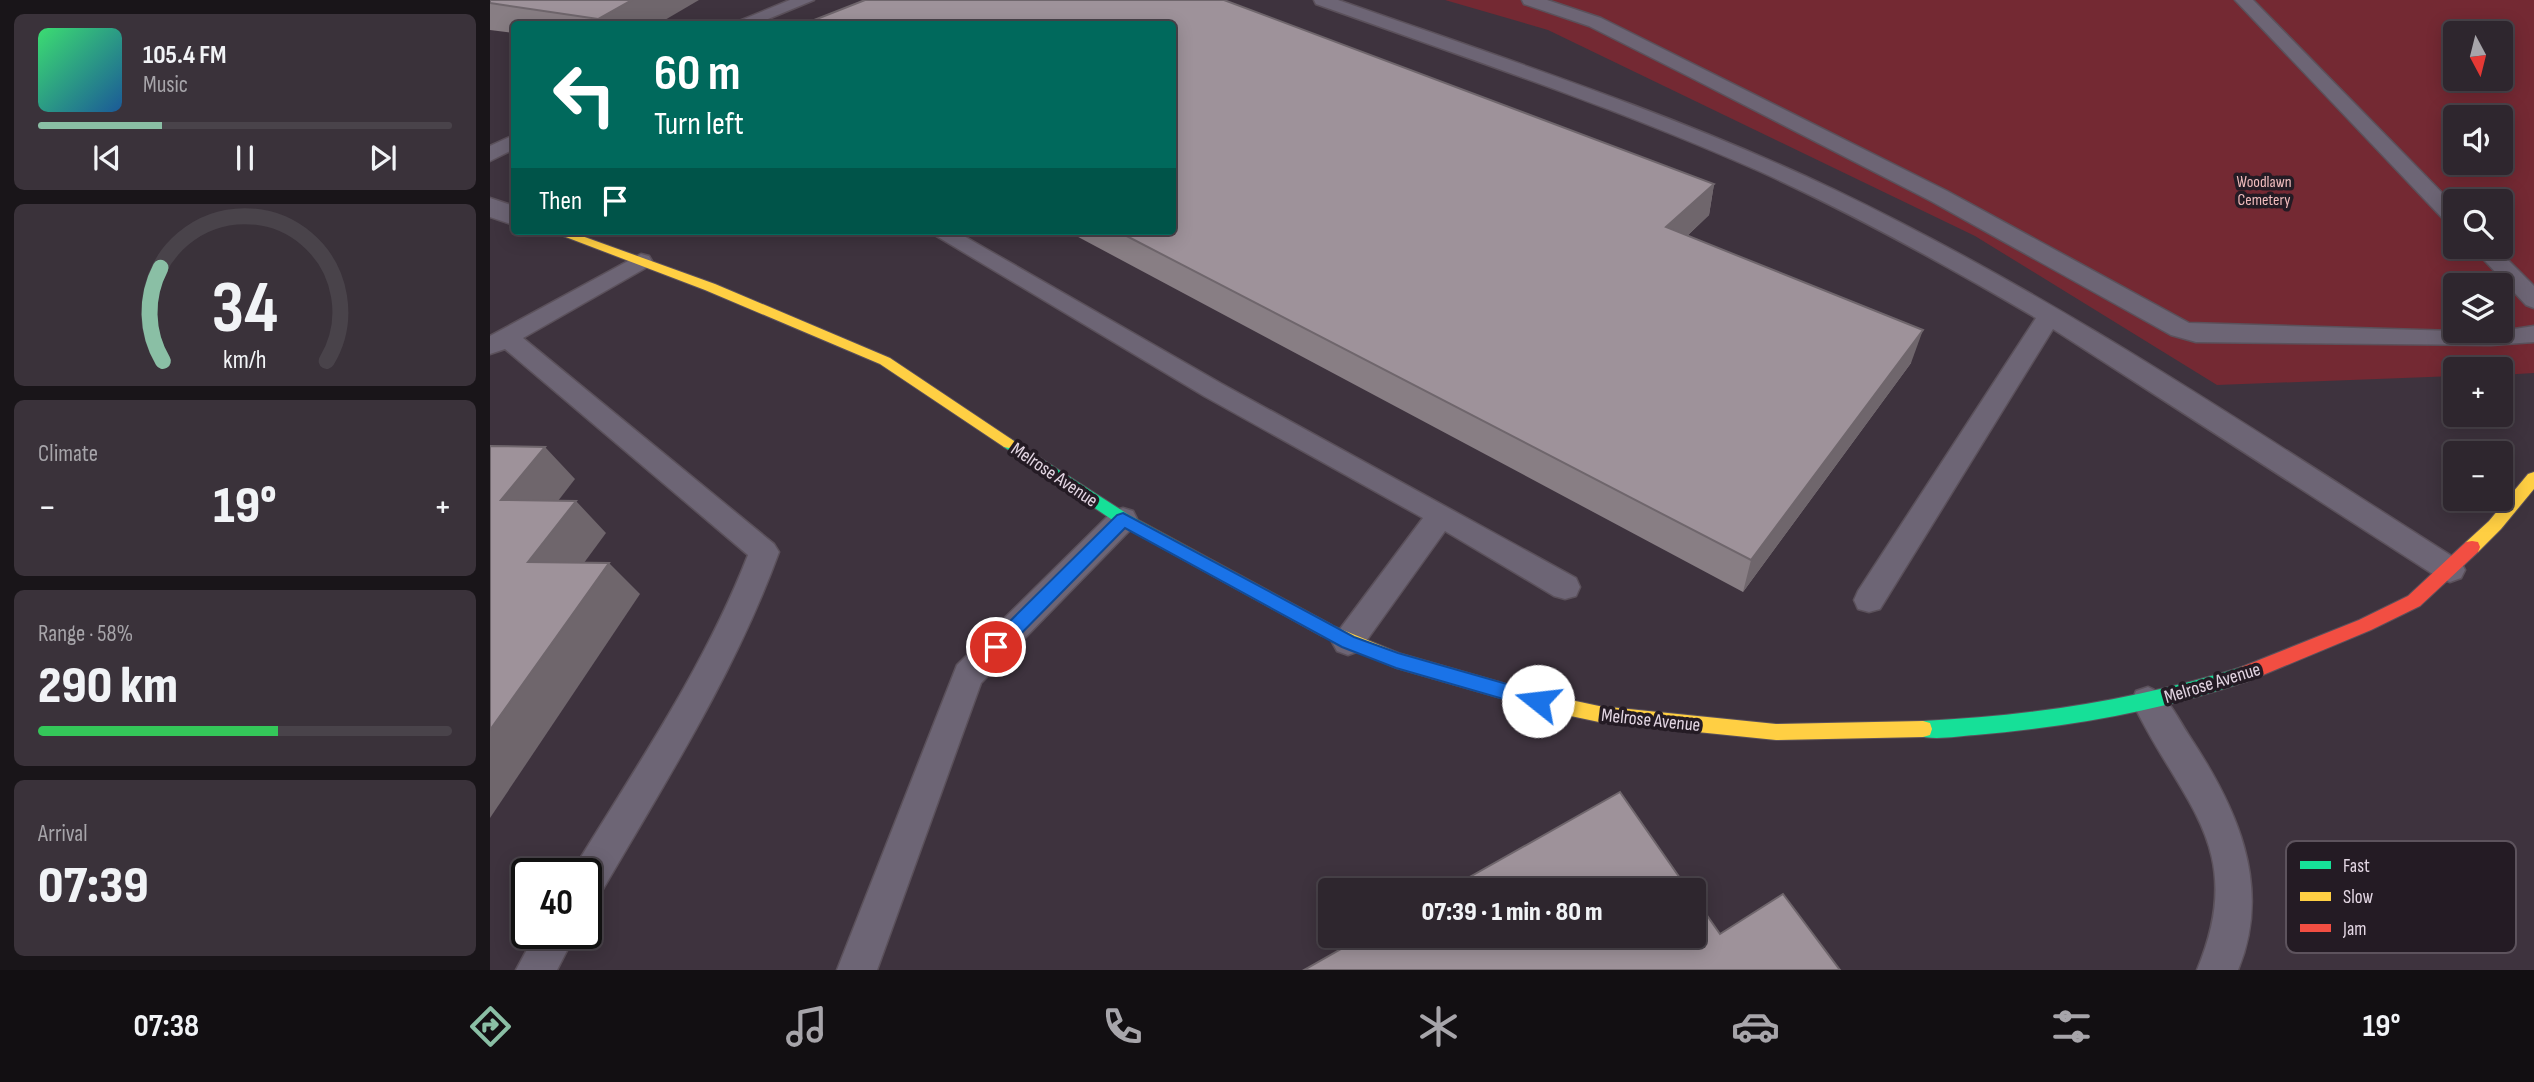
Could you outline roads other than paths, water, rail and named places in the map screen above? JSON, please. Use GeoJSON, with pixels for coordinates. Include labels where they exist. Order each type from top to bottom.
{"type":"FeatureCollection","features":[{"type":"Feature","properties":{"kind":"street"},"geometry":{"type":"LineString","coordinates":[[490,207],[511,215]]}},
{"type":"Feature","properties":{"kind":"street","name":"Melrose Avenue"},"geometry":{"type":"LineString","coordinates":[[567,235],[710,287],[885,361],[1123,519],[1348,642],[1396,660],[1538,701],[1599,714],[1776,732],[1960,728],[2066,715],[2148,701],[2243,674],[2365,625],[2414,601],[2495,525],[2534,478]]}},
{"type":"Feature","properties":{"kind":"lane"},"geometry":{"type":"LineString","coordinates":[[749,21],[806,0]]}},
{"type":"Feature","properties":{"kind":"lane"},"geometry":{"type":"LineString","coordinates":[[1322,0],[1642,115],[1830,196],[2050,316],[2450,570]]}},
{"type":"Feature","properties":{"kind":"lane"},"geometry":{"type":"LineString","coordinates":[[1530,0],[1595,22],[1721,85],[1939,196],[2180,329],[2196,334],[2491,337],[2534,334]]}},
{"type":"Feature","properties":{"kind":"lane"},"geometry":{"type":"LineString","coordinates":[[2243,0],[2443,206]]}},
{"type":"Feature","properties":{"kind":"lane"},"geometry":{"type":"LineString","coordinates":[[490,155],[511,143]]}},
{"type":"Feature","properties":{"kind":"lane"},"geometry":{"type":"LineString","coordinates":[[946,235],[1213,390],[1441,515],[1565,587]]}},
{"type":"Feature","properties":{"kind":"lane"},"geometry":{"type":"LineString","coordinates":[[2495,259],[2534,300]]}},
{"type":"Feature","properties":{"kind":"lane"},"geometry":{"type":"LineString","coordinates":[[601,858],[723,650],[752,587],[764,552],[498,342],[641,261]]}},
{"type":"Feature","properties":{"kind":"lane"},"geometry":{"type":"LineString","coordinates":[[1869,600],[2050,316]]}},
{"type":"Feature","properties":{"kind":"lane"},"geometry":{"type":"LineString","coordinates":[[1348,642],[1441,515]]}},
{"type":"Feature","properties":{"kind":"lane"},"geometry":{"type":"LineString","coordinates":[[857,970],[968,675],[1123,519]]}},
{"type":"Feature","properties":{"kind":"lane"},"geometry":{"type":"LineString","coordinates":[[2148,701],[2208,799],[2228,843],[2235,882],[2234,911],[2227,949],[2217,970]]}},
{"type":"Feature","properties":{"kind":"lane"},"geometry":{"type":"LineString","coordinates":[[536,970],[548,949]]}},
{"type":"Feature","properties":{"kind":"park label","name":"Woodlawn Cemetery"},"geometry":{"type":"Point","coordinates":[2264,190]}}]}
